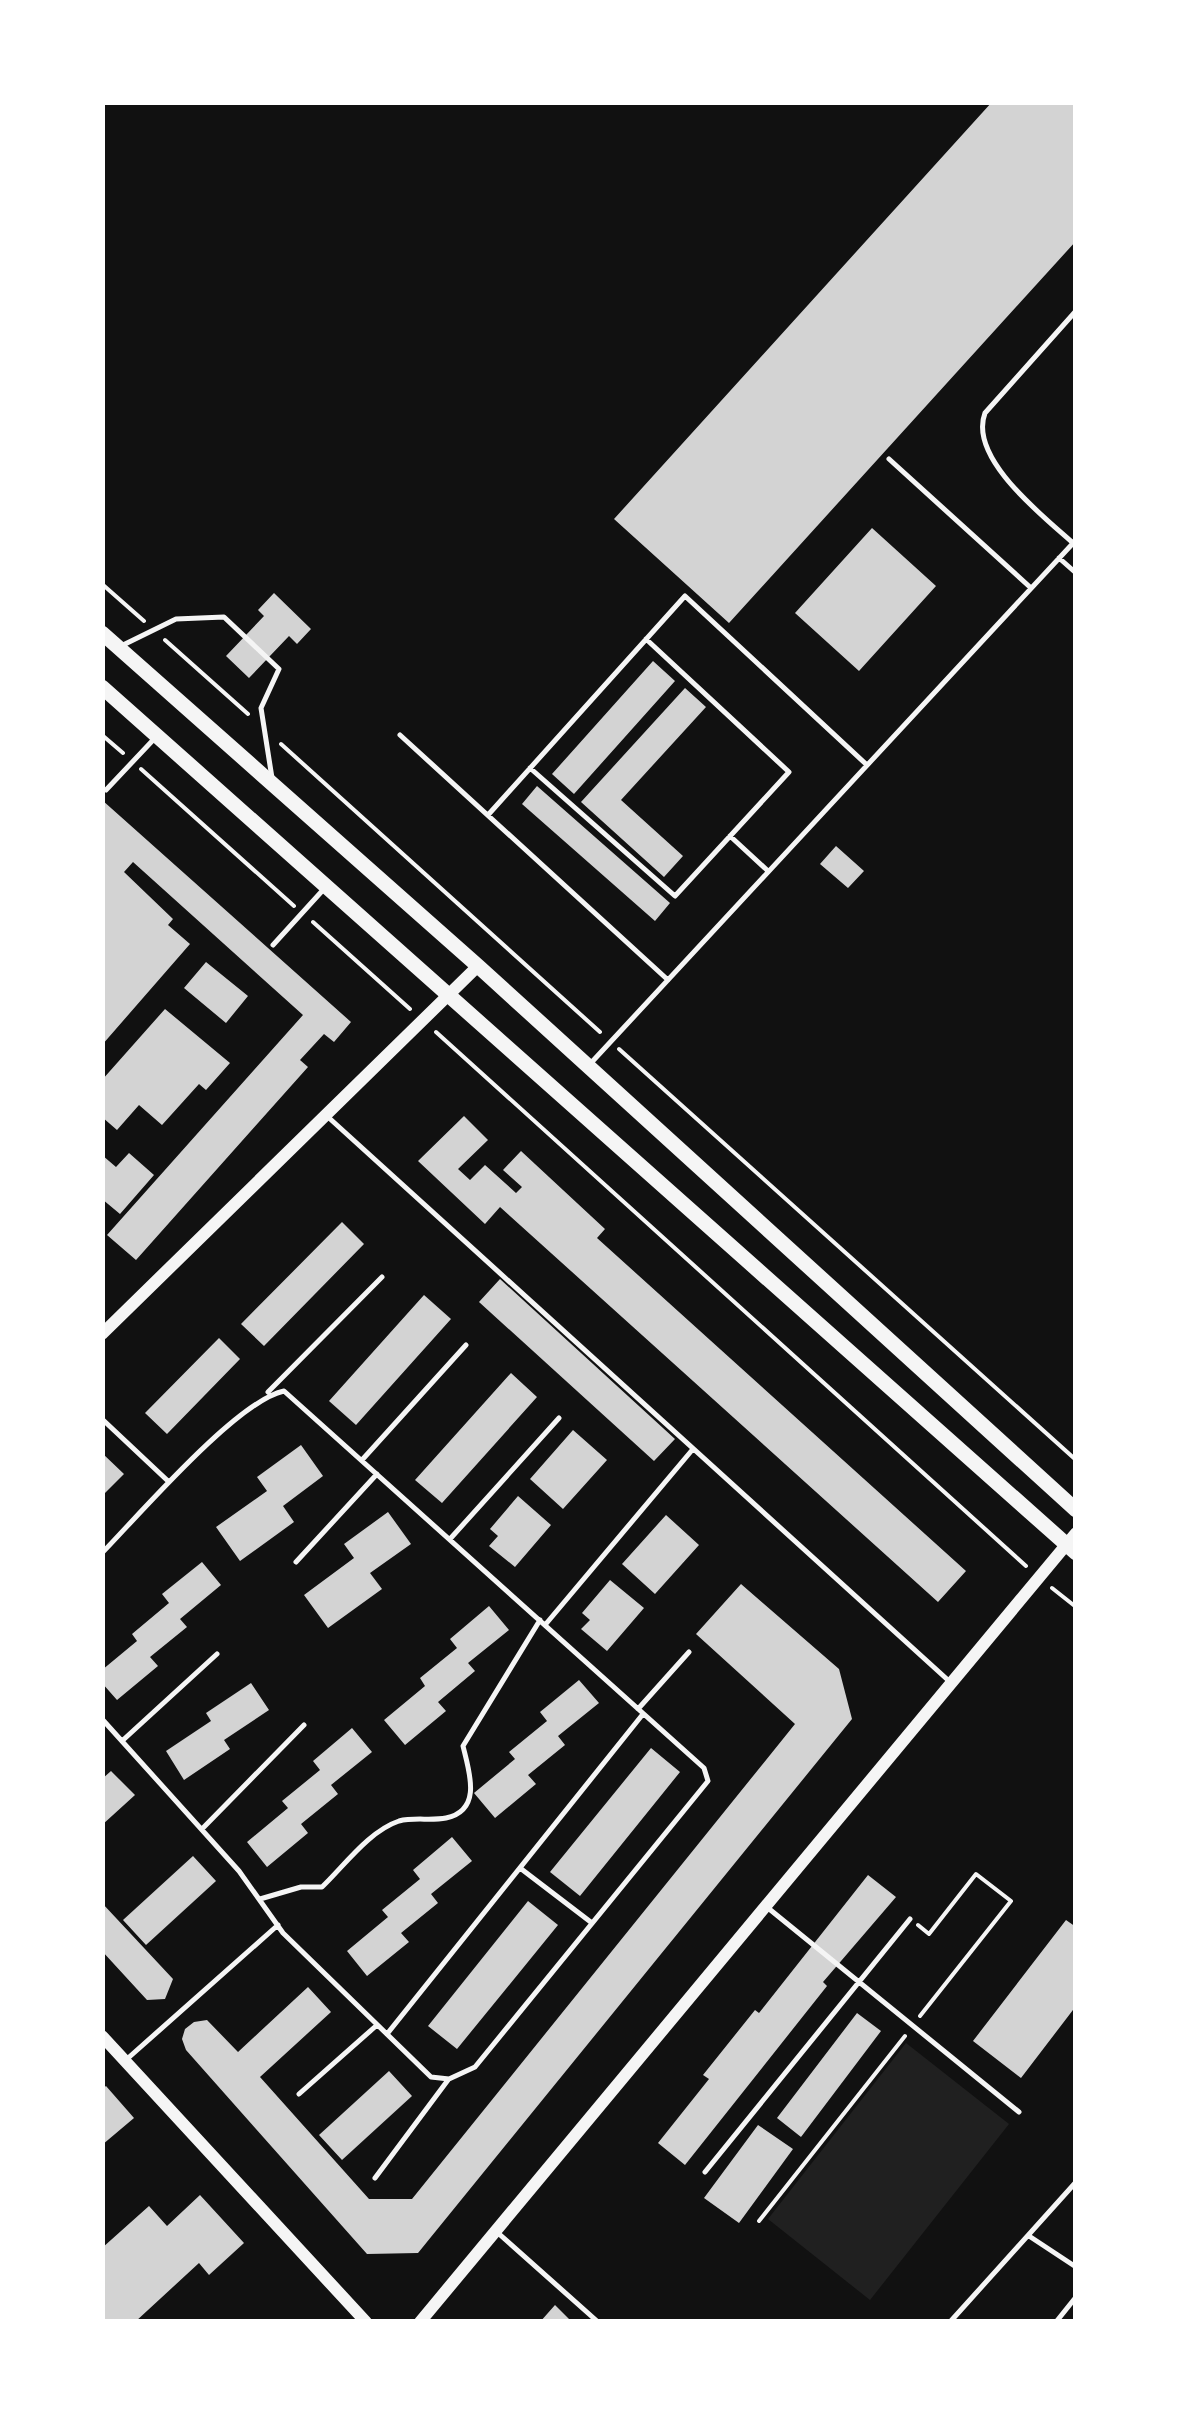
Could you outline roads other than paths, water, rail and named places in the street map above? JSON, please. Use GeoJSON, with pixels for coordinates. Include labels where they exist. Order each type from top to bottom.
{"type":"FeatureCollection","features":[{"type":"Feature","properties":{"kind":"main road"},"geometry":{"type":"LineString","coordinates":[[102,633],[478,966],[1076,1510]]}},
{"type":"Feature","properties":{"kind":"main road"},"geometry":{"type":"LineString","coordinates":[[102,687],[447,997],[1072,1543]]}},
{"type":"Feature","properties":{"kind":"street"},"geometry":{"type":"LineString","coordinates":[[102,1334],[478,966]]}},
{"type":"Feature","properties":{"kind":"street"},"geometry":{"type":"LineString","coordinates":[[420,2322],[1038,1577],[1072,1543]]}},
{"type":"Feature","properties":{"kind":"street"},"geometry":{"type":"LineString","coordinates":[[102,2036],[366,2322]]}},
{"type":"Feature","properties":{"kind":"lane"},"geometry":{"type":"LineString","coordinates":[[588,1066],[1074,542],[1023,498],[989,453],[981,423],[985,413],[1074,312]]}},
{"type":"Feature","properties":{"kind":"lane"},"geometry":{"type":"LineString","coordinates":[[889,458],[1031,588]]}},
{"type":"Feature","properties":{"kind":"lane"},"geometry":{"type":"LineString","coordinates":[[1059,558],[1076,572]]}},
{"type":"Feature","properties":{"kind":"lane"},"geometry":{"type":"LineString","coordinates":[[488,815],[684,596],[868,765]]}},
{"type":"Feature","properties":{"kind":"lane"},"geometry":{"type":"LineString","coordinates":[[118,648],[176,618],[224,617],[279,669],[261,708],[274,785]]}},
{"type":"Feature","properties":{"kind":"lane"},"geometry":{"type":"LineString","coordinates":[[530,768],[674,896],[789,772],[646,639]]}},
{"type":"Feature","properties":{"kind":"lane"},"geometry":{"type":"LineString","coordinates":[[400,735],[668,980]]}},
{"type":"Feature","properties":{"kind":"lane"},"geometry":{"type":"LineString","coordinates":[[106,790],[157,736]]}},
{"type":"Feature","properties":{"kind":"lane"},"geometry":{"type":"LineString","coordinates":[[730,836],[768,872]]}},
{"type":"Feature","properties":{"kind":"lane"},"geometry":{"type":"LineString","coordinates":[[273,945],[325,888]]}},
{"type":"Feature","properties":{"kind":"lane"},"geometry":{"type":"LineString","coordinates":[[326,1115],[951,1683]]}},
{"type":"Feature","properties":{"kind":"lane"},"geometry":{"type":"LineString","coordinates":[[102,1552],[382,1276]]}},
{"type":"Feature","properties":{"kind":"lane"},"geometry":{"type":"LineString","coordinates":[[362,1460],[466,1345]]}},
{"type":"Feature","properties":{"kind":"lane"},"geometry":{"type":"LineString","coordinates":[[266,1394],[284,1391],[704,1768],[708,1780],[475,2068],[449,2079],[374,2178]]}},
{"type":"Feature","properties":{"kind":"lane"},"geometry":{"type":"LineString","coordinates":[[450,1539],[559,1418]]}},
{"type":"Feature","properties":{"kind":"lane"},"geometry":{"type":"LineString","coordinates":[[102,1419],[170,1483]]}},
{"type":"Feature","properties":{"kind":"lane"},"geometry":{"type":"LineString","coordinates":[[260,1900],[300,1887],[322,1887],[378,1832],[400,1821],[448,1818],[466,1806],[472,1794],[463,1746],[543,1622],[693,1449]]}},
{"type":"Feature","properties":{"kind":"lane"},"geometry":{"type":"LineString","coordinates":[[296,1562],[377,1474]]}},
{"type":"Feature","properties":{"kind":"lane"},"geometry":{"type":"LineString","coordinates":[[387,2034],[689,1652]]}},
{"type":"Feature","properties":{"kind":"lane"},"geometry":{"type":"LineString","coordinates":[[122,1741],[218,1654]]}},
{"type":"Feature","properties":{"kind":"lane"},"geometry":{"type":"LineString","coordinates":[[102,1719],[202,1829],[278,1925],[431,2076],[449,2079]]}},
{"type":"Feature","properties":{"kind":"lane"},"geometry":{"type":"LineString","coordinates":[[202,1829],[304,1726]]}},
{"type":"Feature","properties":{"kind":"lane"},"geometry":{"type":"LineString","coordinates":[[520,1868],[592,1923]]}},
{"type":"Feature","properties":{"kind":"lane"},"geometry":{"type":"LineString","coordinates":[[766,1906],[1019,2112]]}},
{"type":"Feature","properties":{"kind":"lane"},"geometry":{"type":"LineString","coordinates":[[706,2172],[910,1918]]}},
{"type":"Feature","properties":{"kind":"lane"},"geometry":{"type":"LineString","coordinates":[[126,2061],[278,1925]]}},
{"type":"Feature","properties":{"kind":"lane"},"geometry":{"type":"LineString","coordinates":[[299,2094],[378,2025]]}},
{"type":"Feature","properties":{"kind":"lane"},"geometry":{"type":"LineString","coordinates":[[950,2322],[1076,2182]]}},
{"type":"Feature","properties":{"kind":"lane"},"geometry":{"type":"LineString","coordinates":[[496,2230],[598,2322]]}},
{"type":"Feature","properties":{"kind":"lane"},"geometry":{"type":"LineString","coordinates":[[1029,2236],[1076,2267]]}},
{"type":"Feature","properties":{"kind":"lane"},"geometry":{"type":"LineString","coordinates":[[1056,2322],[1076,2297]]}}]}
